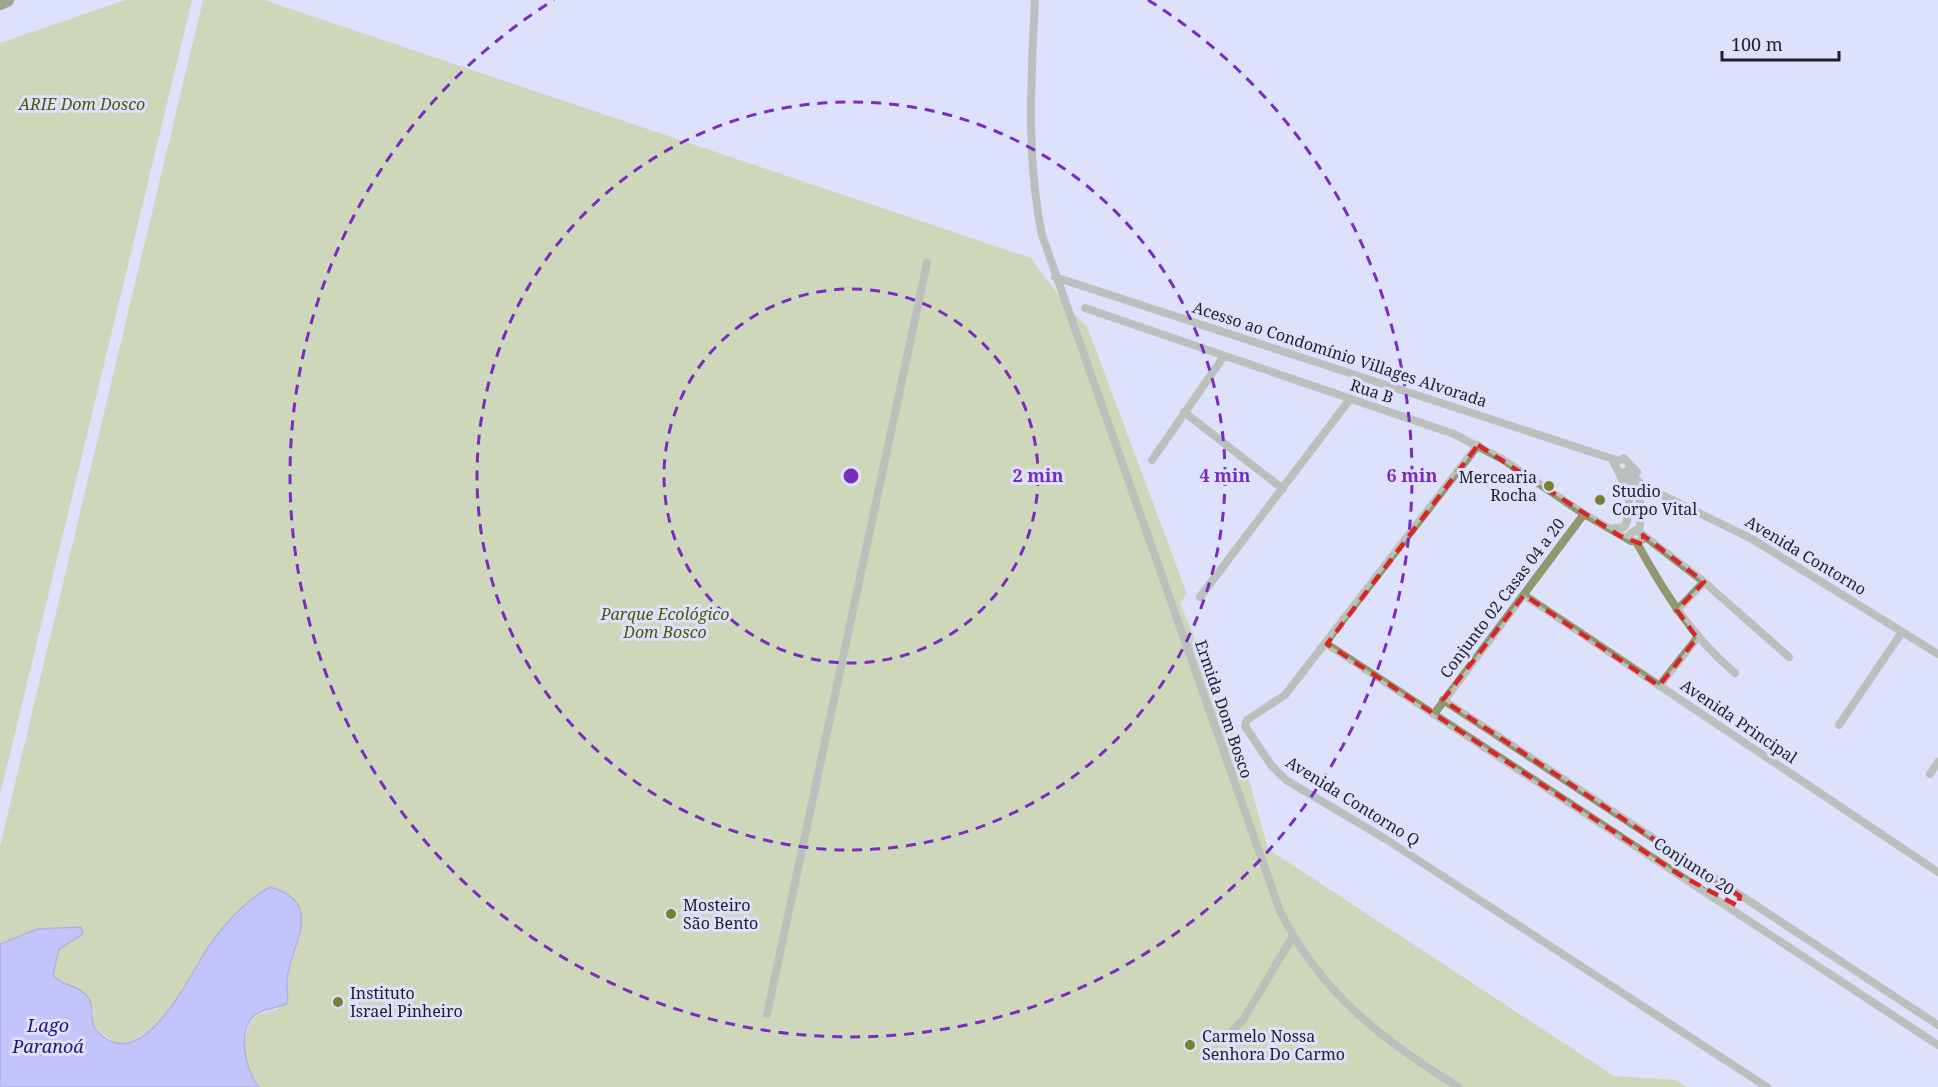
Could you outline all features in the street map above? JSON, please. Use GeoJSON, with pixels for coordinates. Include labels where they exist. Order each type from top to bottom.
{"type":"FeatureCollection","features":[{"type":"Feature","properties":{"kind":"main road"},"geometry":{"type":"LineString","coordinates":[[0,3],[7,0]]}},
{"type":"Feature","properties":{"kind":"street","name":"Ermida Dom Bosco"},"geometry":{"type":"LineString","coordinates":[[1035,0],[1030,113],[1033,177],[1042,235],[1270,885],[1293,936],[1341,1000],[1403,1053],[1458,1087]]}},
{"type":"Feature","properties":{"kind":"street"},"geometry":{"type":"LineString","coordinates":[[767,1014],[927,263]]}},
{"type":"Feature","properties":{"kind":"street","name":"Acesso ao Condomínio Villages Alvorada"},"geometry":{"type":"LineString","coordinates":[[1055,277],[1616,460],[1624,458],[1626,471]]}},
{"type":"Feature","properties":{"kind":"street","name":"Rua B"},"geometry":{"type":"LineString","coordinates":[[1085,308],[1437,428],[1478,445],[1584,514],[1633,540],[1697,638],[1736,673]]}},
{"type":"Feature","properties":{"kind":"street"},"geometry":{"type":"LineString","coordinates":[[1152,460],[1224,356]]}},
{"type":"Feature","properties":{"kind":"street"},"geometry":{"type":"LineString","coordinates":[[1200,597],[1350,399]]}},
{"type":"Feature","properties":{"kind":"street"},"geometry":{"type":"LineString","coordinates":[[1184,412],[1283,489]]}},
{"type":"Feature","properties":{"kind":"street","name":"Avenida Contorno Q"},"geometry":{"type":"LineString","coordinates":[[1478,445],[1327,644],[1285,695],[1245,724],[1278,774],[1393,843],[1767,1087]]}},
{"type":"Feature","properties":{"kind":"street"},"geometry":{"type":"LineString","coordinates":[[1616,460],[1614,467],[1626,471],[1643,509],[1641,541],[1633,540],[1626,524],[1630,510],[1626,471]]}},
{"type":"Feature","properties":{"kind":"street","name":"Avenida Contorno"},"geometry":{"type":"LineString","coordinates":[[1626,471],[1654,489],[1752,539],[1938,654]]}},
{"type":"Feature","properties":{"kind":"street","name":"Conjunto 02 Casas 04 a 20"},"geometry":{"type":"LineString","coordinates":[[1434,714],[1584,514]]}},
{"type":"Feature","properties":{"kind":"street"},"geometry":{"type":"LineString","coordinates":[[1610,529],[1626,524],[1641,530],[1789,657]]}},
{"type":"Feature","properties":{"kind":"street"},"geometry":{"type":"LineString","coordinates":[[1677,610],[1704,582]]}},
{"type":"Feature","properties":{"kind":"street","name":"Avenida Principal"},"geometry":{"type":"LineString","coordinates":[[1524,595],[1938,872]]}},
{"type":"Feature","properties":{"kind":"street"},"geometry":{"type":"LineString","coordinates":[[1839,725],[1902,632]]}},
{"type":"Feature","properties":{"kind":"street"},"geometry":{"type":"LineString","coordinates":[[1659,686],[1697,638]]}},
{"type":"Feature","properties":{"kind":"street","name":"Conjunto 20"},"geometry":{"type":"LineString","coordinates":[[1327,644],[1938,1045]]}},
{"type":"Feature","properties":{"kind":"street","name":"Conjunto 20"},"geometry":{"type":"LineString","coordinates":[[1443,700],[1938,1025]]}},
{"type":"Feature","properties":{"kind":"street"},"geometry":{"type":"LineString","coordinates":[[1930,774],[1938,762]]}},
{"type":"Feature","properties":{"kind":"street"},"geometry":{"type":"LineString","coordinates":[[1718,899],[1738,906],[1740,896]]}},
{"type":"Feature","properties":{"kind":"street"},"geometry":{"type":"LineString","coordinates":[[1748,919],[1747,914],[1751,908],[1769,915]]}},
{"type":"Feature","properties":{"kind":"street"},"geometry":{"type":"LineString","coordinates":[[1226,1037],[1243,1020],[1293,936]]}},
{"type":"Feature","properties":{"kind":"highlighted area"},"geometry":{"type":"Polygon","coordinates":[[[1478,445],[1620,536],[1644,545],[1643,535],[1704,582],[1677,610],[1697,638],[1659,686],[1524,595],[1443,700],[1740,896],[1738,906],[1680,875],[1327,644],[1478,445]]]}},
{"type":"Feature","properties":{"kind":"green space","name":"ARIE Dom Dosco"},"geometry":{"type":"Polygon","coordinates":[[[125,0],[192,0],[0,795],[0,43],[125,0]]]}},
{"type":"Feature","properties":{"kind":"green space","name":"Parque Ecológico Dom Bosco"},"geometry":{"type":"Polygon","coordinates":[[[203,0],[264,0],[1031,258],[1071,312],[1087,326],[1187,594],[1180,603],[1242,754],[1268,849],[1614,1076],[1675,1080],[1687,1087],[259,1087],[246,1061],[247,1032],[254,1015],[278,1009],[288,996],[287,979],[301,933],[300,911],[211,943],[168,1015],[153,1029],[122,1044],[114,1042],[96,1029],[92,1020],[94,1011],[78,989],[57,979],[52,971],[59,949],[81,927],[37,929],[0,944],[0,846],[203,0]]]}},
{"type":"Feature","properties":{"kind":"water","name":"Lago Paranoá"},"geometry":{"type":"Polygon","coordinates":[[[270,887],[287,894],[297,904],[301,914],[301,927],[289,967],[287,1003],[256,1014],[246,1029],[244,1039],[247,1061],[259,1087],[0,1087],[0,944],[37,929],[81,927],[83,934],[59,949],[53,975],[56,979],[84,992],[90,1000],[92,1022],[96,1030],[114,1042],[131,1042],[148,1033],[164,1016],[211,943],[230,919],[253,898],[270,887]]]}},
{"type":"Feature","properties":{"kind":"place","name":"Mercearia Rocha"},"geometry":{"type":"Point","coordinates":[1549,486]}},
{"type":"Feature","properties":{"kind":"place","name":"Studio Corpo Vital"},"geometry":{"type":"Point","coordinates":[1600,500]}},
{"type":"Feature","properties":{"kind":"place","name":"Mosteiro São Bento"},"geometry":{"type":"Point","coordinates":[671,914]}},
{"type":"Feature","properties":{"kind":"place","name":"Instituto Israel Pinheiro"},"geometry":{"type":"Point","coordinates":[338,1002]}},
{"type":"Feature","properties":{"kind":"place","name":"Carmelo Nossa Senhora Do Carmo"},"geometry":{"type":"Point","coordinates":[1190,1045]}}]}
